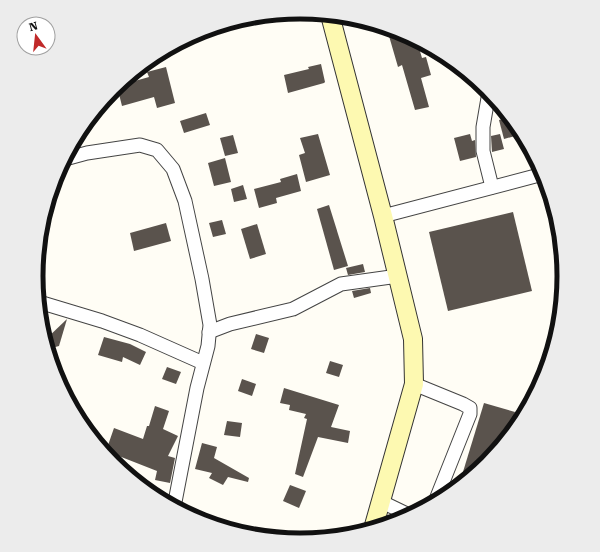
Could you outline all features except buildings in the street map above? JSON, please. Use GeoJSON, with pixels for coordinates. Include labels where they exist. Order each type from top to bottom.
{"type":"FeatureCollection","features":[{"type":"Feature","properties":{"kind":"main road"},"geometry":{"type":"LineString","coordinates":[[332,21],[384,216],[413,339],[414,384],[375,522]]}},
{"type":"Feature","properties":{"kind":"street"},"geometry":{"type":"LineString","coordinates":[[488,101],[483,127],[482,151],[492,187]]}},
{"type":"Feature","properties":{"kind":"street"},"geometry":{"type":"LineString","coordinates":[[72,157],[94,152],[140,145],[157,150],[173,169],[185,201],[202,279],[210,325],[208,346],[197,388],[175,501]]}},
{"type":"Feature","properties":{"kind":"street"},"geometry":{"type":"LineString","coordinates":[[384,216],[536,176]]}},
{"type":"Feature","properties":{"kind":"street"},"geometry":{"type":"LineString","coordinates":[[209,332],[230,324],[293,309],[341,284],[398,276]]}},
{"type":"Feature","properties":{"kind":"street"},"geometry":{"type":"LineString","coordinates":[[45,304],[102,321],[140,335],[203,363]]}},
{"type":"Feature","properties":{"kind":"street"},"geometry":{"type":"LineString","coordinates":[[414,384],[470,408],[470,414],[439,493]]}},
{"type":"Feature","properties":{"kind":"street"},"geometry":{"type":"LineString","coordinates":[[380,502],[401,512]]}}]}
